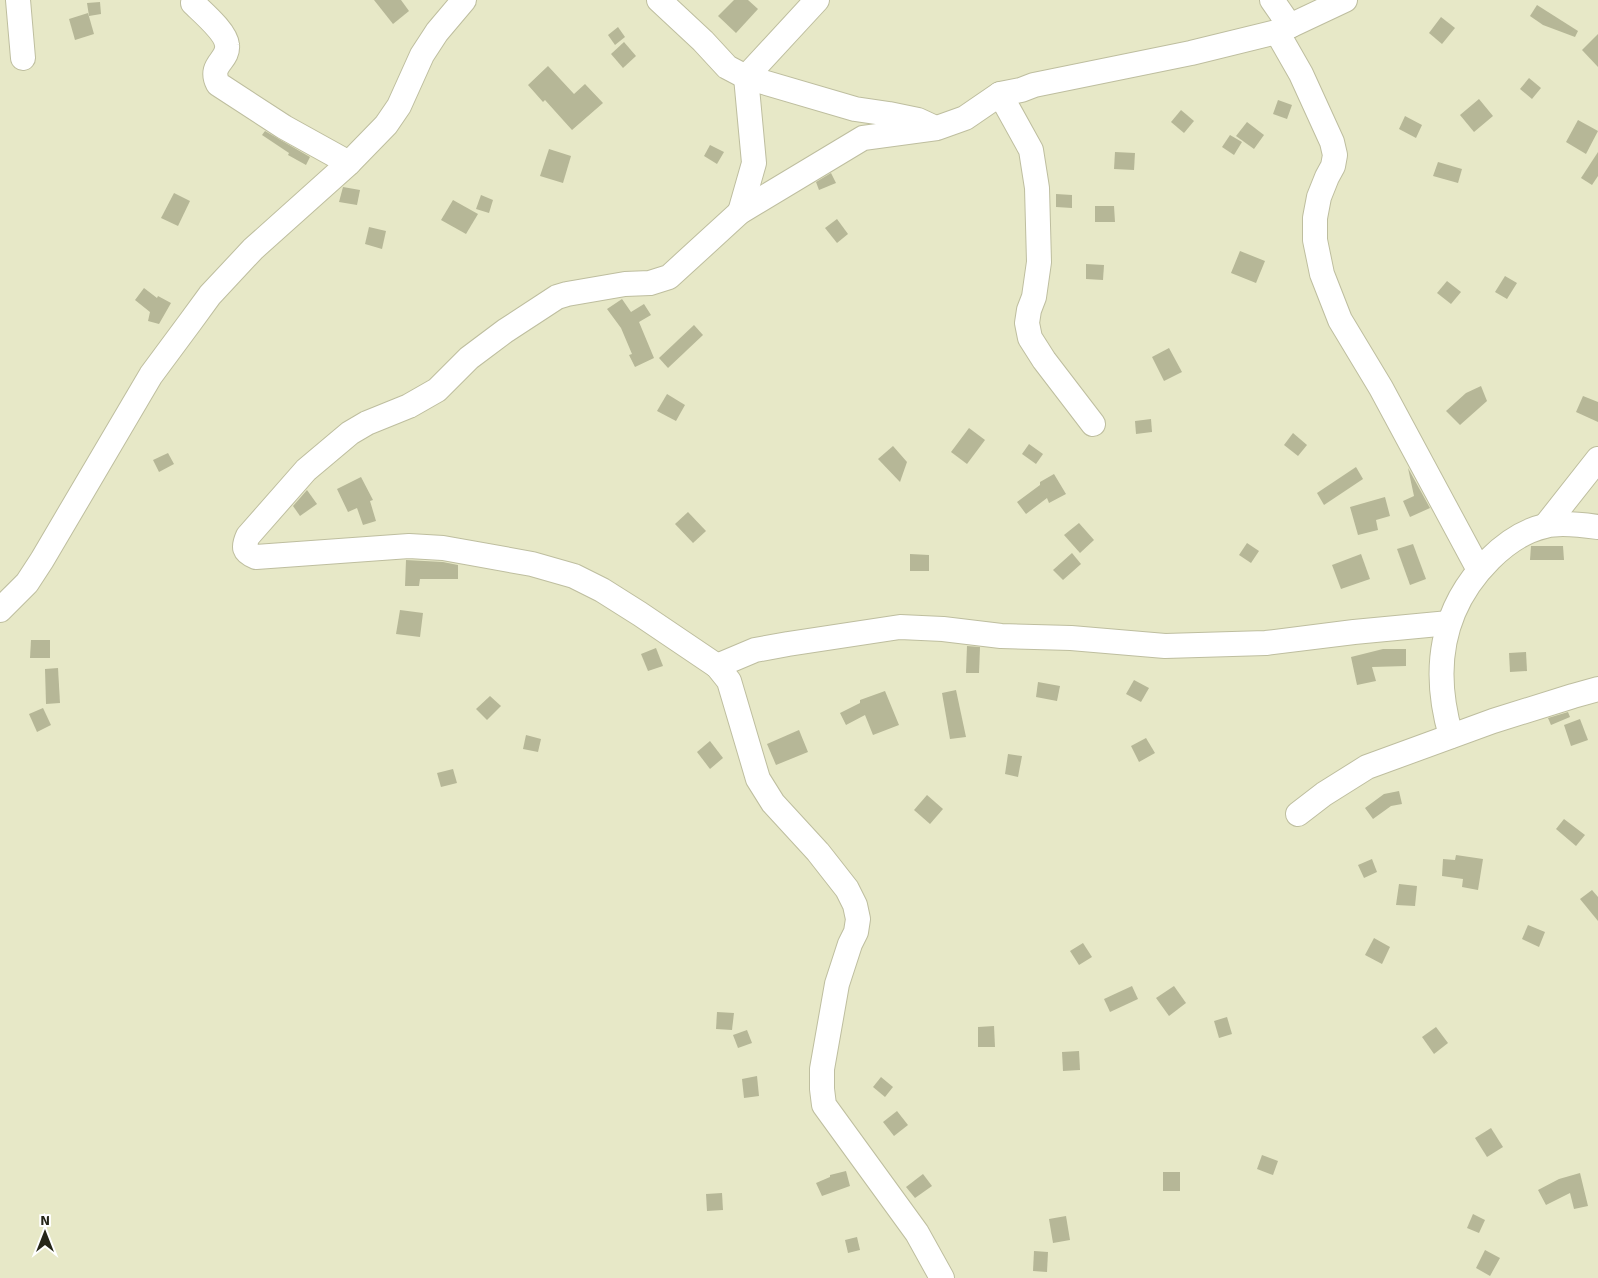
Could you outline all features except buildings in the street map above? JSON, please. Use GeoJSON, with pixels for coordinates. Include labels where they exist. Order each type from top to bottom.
{"type":"FeatureCollection","features":[{"type":"Feature","properties":{"kind":"street"},"geometry":{"type":"LineString","coordinates":[[18,0],[23,58]]}},
{"type":"Feature","properties":{"kind":"street"},"geometry":{"type":"LineString","coordinates":[[0,610],[26,583],[42,560],[151,375],[210,295],[253,249],[349,164],[390,118],[399,106],[422,55],[437,32],[464,0]]}},
{"type":"Feature","properties":{"kind":"street"},"geometry":{"type":"LineString","coordinates":[[660,0],[727,67],[746,77],[855,109],[918,120],[937,128]]}},
{"type":"Feature","properties":{"kind":"street"},"geometry":{"type":"LineString","coordinates":[[740,212],[754,163],[746,77],[817,0]]}},
{"type":"Feature","properties":{"kind":"street"},"geometry":{"type":"LineString","coordinates":[[1272,0],[1301,74],[1332,142],[1335,155],[1333,166],[1320,196],[1315,218],[1315,240],[1322,274],[1340,320],[1382,388],[1479,570]]}},
{"type":"Feature","properties":{"kind":"street"},"geometry":{"type":"LineString","coordinates":[[942,1278],[918,1233],[824,1106],[822,1069],[837,984],[850,944],[856,932],[858,919],[856,905],[847,889],[818,852],[773,803],[758,779],[729,681],[717,666],[602,590],[574,576],[550,568],[443,548],[409,546],[256,557],[248,554],[245,549],[248,536],[306,470],[350,434],[367,423],[409,406],[437,390],[469,358],[505,331],[557,297],[625,284],[650,283],[669,278],[740,212],[863,138],[937,128],[965,118],[1000,94],[1042,83],[1191,53],[1284,29],[1345,0]]}},
{"type":"Feature","properties":{"kind":"street"},"geometry":{"type":"LineString","coordinates":[[192,4],[209,18],[222,34],[228,46],[215,71],[215,78],[218,84],[284,127],[349,164]]}},
{"type":"Feature","properties":{"kind":"street"},"geometry":{"type":"LineString","coordinates":[[1000,94],[1031,150],[1037,188],[1039,262],[1034,297],[1027,323],[1030,338],[1044,360],[1093,424]]}},
{"type":"Feature","properties":{"kind":"street"},"geometry":{"type":"LineString","coordinates":[[1546,525],[1598,459]]}},
{"type":"Feature","properties":{"kind":"street"},"geometry":{"type":"LineString","coordinates":[[1451,736],[1445,715],[1440,680],[1442,651],[1449,623],[1459,598],[1479,570],[1508,543],[1521,535],[1546,525],[1598,527]]}},
{"type":"Feature","properties":{"kind":"street"},"geometry":{"type":"LineString","coordinates":[[717,666],[755,650],[900,627],[943,629],[1001,636],[1071,638],[1165,646],[1266,643],[1449,623]]}},
{"type":"Feature","properties":{"kind":"street"},"geometry":{"type":"LineString","coordinates":[[1298,814],[1324,794],[1367,768],[1493,721],[1598,690]]}}]}
